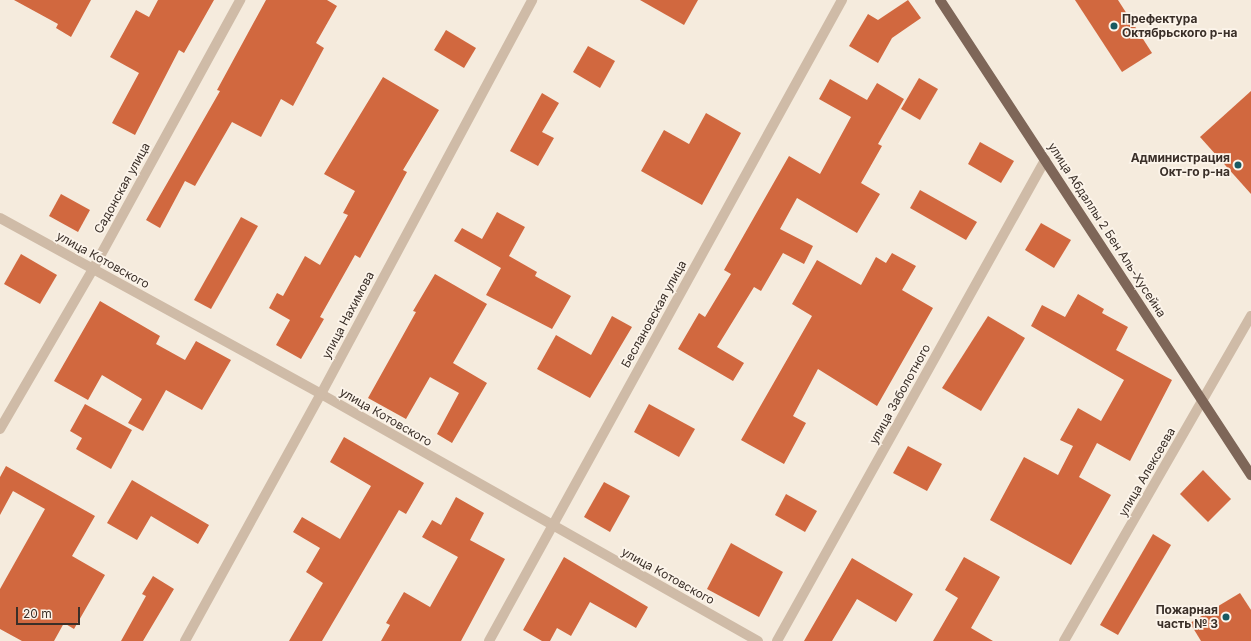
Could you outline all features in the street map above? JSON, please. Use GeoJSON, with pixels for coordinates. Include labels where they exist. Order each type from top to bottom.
{"type":"FeatureCollection","features":[{"type":"Feature","properties":{"kind":"main road","name":"улица Абдаллы 2 Бен Аль-Хусейна"},"geometry":{"type":"LineString","coordinates":[[940,0],[1251,475]]}},
{"type":"Feature","properties":{"kind":"street","name":"Садонская улица"},"geometry":{"type":"LineString","coordinates":[[0,429],[93,269],[240,0]]}},
{"type":"Feature","properties":{"kind":"street","name":"улица Нахимова"},"geometry":{"type":"LineString","coordinates":[[185,641],[321,394],[532,0]]}},
{"type":"Feature","properties":{"kind":"street","name":"Беслановская улица"},"geometry":{"type":"LineString","coordinates":[[489,641],[842,0]]}},
{"type":"Feature","properties":{"kind":"street","name":"улица Заболотного"},"geometry":{"type":"LineString","coordinates":[[777,641],[1045,160]]}},
{"type":"Feature","properties":{"kind":"street","name":"улица Котовского"},"geometry":{"type":"LineString","coordinates":[[0,218],[321,394],[552,526],[758,641]]}},
{"type":"Feature","properties":{"kind":"street","name":"улица Алексеева"},"geometry":{"type":"LineString","coordinates":[[1064,641],[1203,402],[1251,316]]}},
{"type":"Feature","properties":{"kind":"building"},"geometry":{"type":"Polygon","coordinates":[[[14,0],[91,0],[71,37],[56,28],[58,24],[14,0]]]}},
{"type":"Feature","properties":{"kind":"building"},"geometry":{"type":"Polygon","coordinates":[[[158,0],[214,0],[184,53],[179,50],[135,135],[112,123],[139,73],[110,57],[136,10],[149,17],[158,0]]]}},
{"type":"Feature","properties":{"kind":"building"},"geometry":{"type":"Polygon","coordinates":[[[266,0],[327,0],[337,6],[316,43],[324,48],[293,106],[281,99],[261,137],[232,122],[195,186],[185,181],[160,228],[146,220],[220,91],[217,90],[266,0]]]}},
{"type":"Feature","properties":{"kind":"building"},"geometry":{"type":"Polygon","coordinates":[[[640,0],[698,0],[684,25],[640,0]]]}},
{"type":"Feature","properties":{"kind":"building"},"geometry":{"type":"Polygon","coordinates":[[[908,0],[921,18],[892,38],[878,63],[849,46],[868,14],[878,20],[908,0]]]}},
{"type":"Feature","properties":{"kind":"building","name":"Префектура Октябрьского р-на"},"geometry":{"type":"Polygon","coordinates":[[[1075,0],[1118,0],[1152,53],[1122,72],[1075,0]]]}},
{"type":"Feature","properties":{"kind":"building"},"geometry":{"type":"Polygon","coordinates":[[[446,30],[476,48],[464,68],[434,50],[446,30]]]}},
{"type":"Feature","properties":{"kind":"building"},"geometry":{"type":"Polygon","coordinates":[[[588,46],[615,61],[600,88],[573,72],[588,46]]]}},
{"type":"Feature","properties":{"kind":"building"},"geometry":{"type":"Polygon","coordinates":[[[383,77],[439,110],[403,170],[407,172],[360,258],[355,255],[320,317],[324,319],[301,359],[276,345],[290,320],[269,308],[277,293],[283,296],[305,256],[320,265],[348,215],[343,213],[355,191],[324,174],[383,77]]]}},
{"type":"Feature","properties":{"kind":"building"},"geometry":{"type":"Polygon","coordinates":[[[919,78],[938,89],[920,120],[901,109],[919,78]]]}},
{"type":"Feature","properties":{"kind":"building"},"geometry":{"type":"Polygon","coordinates":[[[830,79],[867,100],[877,83],[904,99],[878,144],[882,146],[861,183],[880,194],[857,233],[797,198],[780,229],[813,246],[804,264],[783,253],[761,291],[754,287],[717,347],[744,363],[733,381],[678,349],[699,313],[705,317],[731,274],[724,270],[789,156],[820,174],[851,117],[819,99],[830,79]]]}},
{"type":"Feature","properties":{"kind":"building","name":"Администрация Окт-го р-на"},"geometry":{"type":"Polygon","coordinates":[[[1251,91],[1251,194],[1200,137],[1251,91]]]}},
{"type":"Feature","properties":{"kind":"building"},"geometry":{"type":"Polygon","coordinates":[[[542,93],[559,103],[542,132],[554,138],[538,166],[510,151],[542,93]]]}},
{"type":"Feature","properties":{"kind":"building"},"geometry":{"type":"Polygon","coordinates":[[[706,113],[741,133],[702,205],[641,171],[664,130],[689,144],[706,113]]]}},
{"type":"Feature","properties":{"kind":"building"},"geometry":{"type":"Polygon","coordinates":[[[980,142],[1014,161],[1001,183],[968,164],[980,142]]]}},
{"type":"Feature","properties":{"kind":"building"},"geometry":{"type":"Polygon","coordinates":[[[920,190],[977,222],[966,240],[910,208],[920,190]]]}},
{"type":"Feature","properties":{"kind":"building"},"geometry":{"type":"Polygon","coordinates":[[[61,194],[90,210],[78,232],[49,216],[61,194]]]}},
{"type":"Feature","properties":{"kind":"building"},"geometry":{"type":"Polygon","coordinates":[[[497,212],[525,227],[509,256],[537,272],[535,276],[571,296],[552,329],[486,295],[501,268],[454,241],[462,228],[482,239],[497,212]]]}},
{"type":"Feature","properties":{"kind":"building"},"geometry":{"type":"Polygon","coordinates":[[[241,217],[258,226],[211,309],[194,300],[241,217]]]}},
{"type":"Feature","properties":{"kind":"building"},"geometry":{"type":"Polygon","coordinates":[[[1041,223],[1071,240],[1054,268],[1025,250],[1041,223]]]}},
{"type":"Feature","properties":{"kind":"building"},"geometry":{"type":"Polygon","coordinates":[[[892,253],[916,266],[902,290],[933,308],[877,406],[818,369],[793,416],[806,423],[784,464],[741,440],[812,316],[792,304],[817,260],[861,285],[876,257],[886,263],[892,253]]]}},
{"type":"Feature","properties":{"kind":"building"},"geometry":{"type":"Polygon","coordinates":[[[21,254],[57,275],[40,304],[4,284],[21,254]]]}},
{"type":"Feature","properties":{"kind":"building"},"geometry":{"type":"Polygon","coordinates":[[[435,274],[487,304],[453,363],[487,383],[452,443],[437,434],[459,393],[430,377],[406,419],[368,398],[416,312],[413,311],[435,274]]]}},
{"type":"Feature","properties":{"kind":"building"},"geometry":{"type":"Polygon","coordinates":[[[1078,294],[1104,309],[1102,313],[1128,327],[1116,350],[1172,380],[1130,461],[1097,443],[1079,477],[1111,495],[1071,565],[990,520],[1024,457],[1058,475],[1073,446],[1060,440],[1078,408],[1101,421],[1124,380],[1031,326],[1042,305],[1065,317],[1078,294]]]}},
{"type":"Feature","properties":{"kind":"building"},"geometry":{"type":"Polygon","coordinates":[[[100,301],[160,336],[156,344],[185,360],[196,341],[231,360],[202,410],[166,390],[143,431],[128,423],[142,399],[102,375],[88,400],[54,381],[100,301]]]}},
{"type":"Feature","properties":{"kind":"building"},"geometry":{"type":"Polygon","coordinates":[[[612,316],[632,327],[590,398],[537,369],[556,335],[591,355],[612,316]]]}},
{"type":"Feature","properties":{"kind":"building"},"geometry":{"type":"Polygon","coordinates":[[[988,316],[1025,338],[981,411],[942,388],[988,316]]]}},
{"type":"Feature","properties":{"kind":"building"},"geometry":{"type":"Polygon","coordinates":[[[85,404],[132,430],[111,469],[76,449],[82,438],[70,431],[85,404]]]}},
{"type":"Feature","properties":{"kind":"building"},"geometry":{"type":"Polygon","coordinates":[[[649,404],[695,429],[679,457],[634,432],[649,404]]]}},
{"type":"Feature","properties":{"kind":"building"},"geometry":{"type":"Polygon","coordinates":[[[344,437],[424,483],[406,514],[399,510],[322,641],[289,641],[323,583],[306,572],[320,548],[293,532],[302,517],[340,539],[371,486],[330,462],[344,437]]]}},
{"type":"Feature","properties":{"kind":"building"},"geometry":{"type":"Polygon","coordinates":[[[908,446],[942,464],[927,491],[893,473],[908,446]]]}},
{"type":"Feature","properties":{"kind":"building"},"geometry":{"type":"Polygon","coordinates":[[[6,466],[95,516],[72,556],[105,575],[74,629],[64,623],[54,641],[22,641],[0,629],[0,589],[45,509],[13,491],[0,515],[0,477],[6,466]]]}},
{"type":"Feature","properties":{"kind":"building"},"geometry":{"type":"Polygon","coordinates":[[[1203,470],[1231,499],[1208,522],[1180,494],[1203,470]]]}},
{"type":"Feature","properties":{"kind":"building"},"geometry":{"type":"Polygon","coordinates":[[[132,480],[209,525],[198,544],[151,516],[137,540],[107,523],[132,480]]]}},
{"type":"Feature","properties":{"kind":"building"},"geometry":{"type":"Polygon","coordinates":[[[604,482],[630,496],[610,532],[584,517],[604,482]]]}},
{"type":"Feature","properties":{"kind":"building"},"geometry":{"type":"Polygon","coordinates":[[[786,494],[817,511],[805,532],[775,515],[786,494]]]}},
{"type":"Feature","properties":{"kind":"building"},"geometry":{"type":"Polygon","coordinates":[[[456,497],[484,513],[470,540],[505,559],[461,641],[381,641],[390,625],[386,623],[404,592],[430,607],[458,557],[422,537],[432,520],[441,525],[456,497]]]}},
{"type":"Feature","properties":{"kind":"building"},"geometry":{"type":"Polygon","coordinates":[[[1153,534],[1171,545],[1118,635],[1100,625],[1153,534]]]}},
{"type":"Feature","properties":{"kind":"building"},"geometry":{"type":"Polygon","coordinates":[[[731,543],[783,572],[759,617],[707,589],[731,543]]]}},
{"type":"Feature","properties":{"kind":"building"},"geometry":{"type":"Polygon","coordinates":[[[564,557],[648,607],[636,628],[590,602],[571,636],[557,628],[550,641],[542,641],[523,630],[564,557]]]}},
{"type":"Feature","properties":{"kind":"building"},"geometry":{"type":"Polygon","coordinates":[[[964,557],[1000,577],[971,628],[993,641],[933,641],[958,598],[945,590],[964,557]]]}},
{"type":"Feature","properties":{"kind":"building"},"geometry":{"type":"Polygon","coordinates":[[[852,558],[913,594],[896,622],[857,599],[832,641],[804,641],[852,558]]]}},
{"type":"Feature","properties":{"kind":"building"},"geometry":{"type":"Polygon","coordinates":[[[153,576],[174,589],[143,641],[121,641],[146,596],[142,594],[153,576]]]}},
{"type":"Feature","properties":{"kind":"building","name":"Пожарная часть № 3"},"geometry":{"type":"Polygon","coordinates":[[[1240,593],[1251,610],[1251,641],[1201,641],[1190,623],[1240,593]]]}},
{"type":"Feature","properties":{"kind":"place","name":"Префектура Октябрьского р-на"},"geometry":{"type":"Point","coordinates":[1114,26]}},
{"type":"Feature","properties":{"kind":"place","name":"Администрация Окт-го р-на"},"geometry":{"type":"Point","coordinates":[1238,165]}},
{"type":"Feature","properties":{"kind":"place","name":"Пожарная часть № 3"},"geometry":{"type":"Point","coordinates":[1226,617]}}]}
